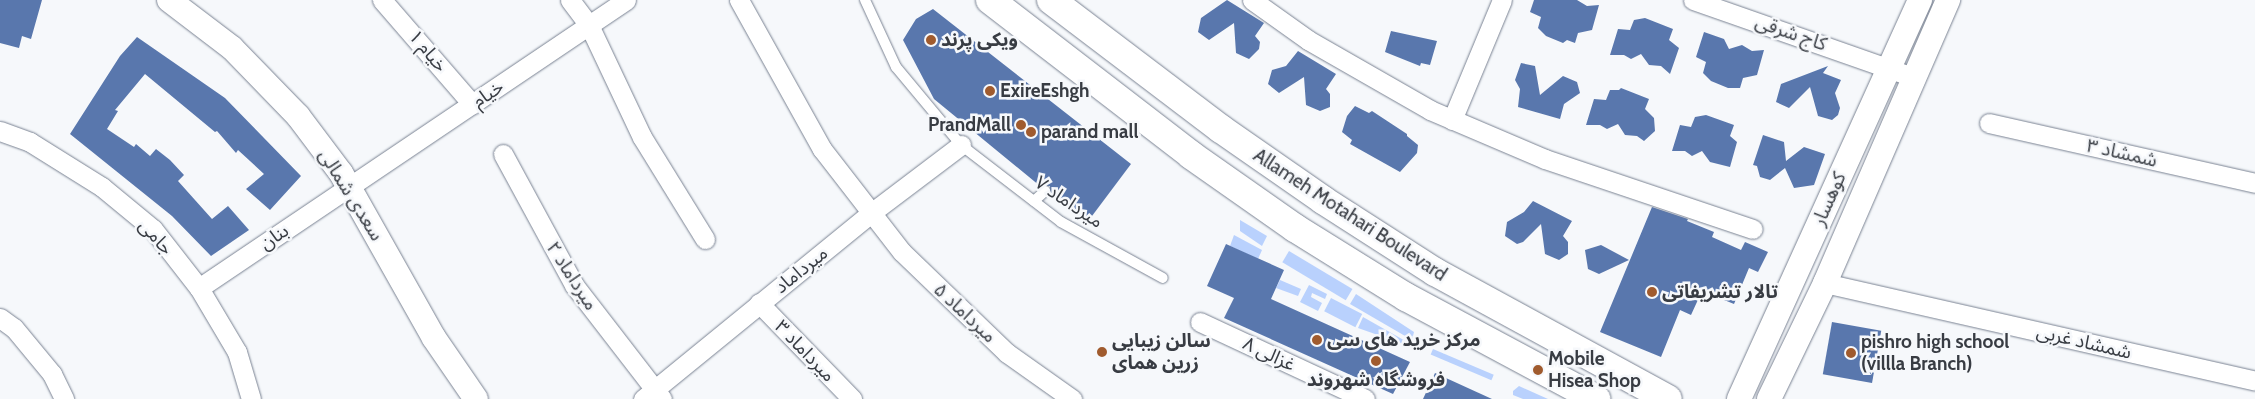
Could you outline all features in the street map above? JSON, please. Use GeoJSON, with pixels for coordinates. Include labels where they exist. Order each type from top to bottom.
{"type":"FeatureCollection","features":[{"type":"Feature","properties":{"kind":"main road","name":"Allameh Motahari Boulevard"},"geometry":{"type":"LineString","coordinates":[[990,0],[1192,155],[1295,228],[1406,297],[1596,399]]}},
{"type":"Feature","properties":{"kind":"main road","name":"Allameh Motahari Boulevard"},"geometry":{"type":"LineString","coordinates":[[1051,0],[1221,129],[1323,200],[1434,272],[1668,399]]}},
{"type":"Feature","properties":{"kind":"street","name":"سعدی شمالی"},"geometry":{"type":"LineString","coordinates":[[169,0],[232,48],[298,116],[349,187],[434,338],[476,399]]}},
{"type":"Feature","properties":{"kind":"street","name":"خیام ۱"},"geometry":{"type":"LineString","coordinates":[[382,0],[472,104]]}},
{"type":"Feature","properties":{"kind":"street"},"geometry":{"type":"LineString","coordinates":[[570,0],[589,25],[642,137],[705,239]]}},
{"type":"Feature","properties":{"kind":"street","name":"خیام"},"geometry":{"type":"LineString","coordinates":[[349,187],[626,0]]}},
{"type":"Feature","properties":{"kind":"street","name":"میرداماد ۵"},"geometry":{"type":"LineString","coordinates":[[739,0],[822,149],[902,252],[952,303],[1007,353],[1072,399]]}},
{"type":"Feature","properties":{"kind":"street"},"geometry":{"type":"LineString","coordinates":[[1252,0],[1308,40],[1452,120],[1544,159],[1753,229]]}},
{"type":"Feature","properties":{"kind":"street"},"geometry":{"type":"LineString","coordinates":[[1452,120],[1502,0]]}},
{"type":"Feature","properties":{"kind":"street","name":"کاج شرقی"},"geometry":{"type":"LineString","coordinates":[[1693,0],[1889,67],[1913,77]]}},
{"type":"Feature","properties":{"kind":"street","name":"کوهسار"},"geometry":{"type":"LineString","coordinates":[[1738,399],[1920,0]]}},
{"type":"Feature","properties":{"kind":"street","name":"کوهسار"},"geometry":{"type":"LineString","coordinates":[[1769,399],[1824,283],[1948,0]]}},
{"type":"Feature","properties":{"kind":"street","name":"شمشاد ۳"},"geometry":{"type":"LineString","coordinates":[[1989,123],[2255,183]]}},
{"type":"Feature","properties":{"kind":"street","name":"جامی"},"geometry":{"type":"LineString","coordinates":[[0,131],[30,142],[102,187],[153,229],[198,288],[237,352],[251,399]]}},
{"type":"Feature","properties":{"kind":"street","name":"میرداماد"},"geometry":{"type":"LineString","coordinates":[[653,396],[758,303],[871,213],[961,145]]}},
{"type":"Feature","properties":{"kind":"street","name":"میرداماد ۲"},"geometry":{"type":"LineString","coordinates":[[503,154],[574,285],[653,396]]}},
{"type":"Feature","properties":{"kind":"street","name":"بنان"},"geometry":{"type":"LineString","coordinates":[[198,288],[349,187]]}},
{"type":"Feature","properties":{"kind":"street","name":"شمشاد غربی"},"geometry":{"type":"LineString","coordinates":[[1824,283],[2255,381]]}},
{"type":"Feature","properties":{"kind":"street","name":"میرداماد ۳"},"geometry":{"type":"LineString","coordinates":[[758,303],[852,399]]}},
{"type":"Feature","properties":{"kind":"street"},"geometry":{"type":"LineString","coordinates":[[0,318],[14,328],[52,374],[64,399]]}},
{"type":"Feature","properties":{"kind":"street","name":"غزالی ۸"},"geometry":{"type":"LineString","coordinates":[[1200,322],[1365,399]]}},
{"type":"Feature","properties":{"kind":"lane","name":"میرداماد ۷"},"geometry":{"type":"LineString","coordinates":[[864,0],[896,67],[961,145],[1061,222],[1163,278]]}},
{"type":"Feature","properties":{"kind":"lane"},"geometry":{"type":"LineString","coordinates":[[1034,201],[1045,191]]}},
{"type":"Feature","properties":{"kind":"shaded area"},"geometry":{"type":"Polygon","coordinates":[[[1240,220],[1267,236],[1262,246],[1240,231],[1240,220]]]}},
{"type":"Feature","properties":{"kind":"shaded area"},"geometry":{"type":"Polygon","coordinates":[[[1234,235],[1262,250],[1258,259],[1230,246],[1234,235]]]}},
{"type":"Feature","properties":{"kind":"shaded area"},"geometry":{"type":"Polygon","coordinates":[[[1289,251],[1352,289],[1346,300],[1282,262],[1289,251]]]}},
{"type":"Feature","properties":{"kind":"shaded area"},"geometry":{"type":"Polygon","coordinates":[[[1280,280],[1301,289],[1298,296],[1276,288],[1280,280]]]}},
{"type":"Feature","properties":{"kind":"shaded area"},"geometry":{"type":"Polygon","coordinates":[[[1309,285],[1327,294],[1325,299],[1312,293],[1311,297],[1322,303],[1318,311],[1300,302],[1309,285]]]}},
{"type":"Feature","properties":{"kind":"shaded area"},"geometry":{"type":"Polygon","coordinates":[[[1356,294],[1414,332],[1412,340],[1350,304],[1356,294]]]}},
{"type":"Feature","properties":{"kind":"shaded area"},"geometry":{"type":"Polygon","coordinates":[[[1331,298],[1362,314],[1355,327],[1324,311],[1331,298]]]}},
{"type":"Feature","properties":{"kind":"shaded area"},"geometry":{"type":"Polygon","coordinates":[[[1363,317],[1409,343],[1409,346],[1358,328],[1363,317]]]}},
{"type":"Feature","properties":{"kind":"shaded area"},"geometry":{"type":"Polygon","coordinates":[[[1433,349],[1494,375],[1491,380],[1431,355],[1433,349]]]}},
{"type":"Feature","properties":{"kind":"shaded area"},"geometry":{"type":"Polygon","coordinates":[[[1519,386],[1548,399],[1523,399],[1513,395],[1513,391],[1519,386]]]}},
{"type":"Feature","properties":{"kind":"building"},"geometry":{"type":"Polygon","coordinates":[[[0,0],[42,0],[31,39],[22,36],[19,48],[0,43],[0,0]]]}},
{"type":"Feature","properties":{"kind":"building"},"geometry":{"type":"Polygon","coordinates":[[[1227,0],[1264,23],[1255,36],[1260,42],[1259,49],[1249,59],[1236,53],[1234,23],[1209,40],[1198,32],[1201,18],[1227,0]]]}},
{"type":"Feature","properties":{"kind":"building"},"geometry":{"type":"Polygon","coordinates":[[[1534,0],[1577,0],[1587,6],[1599,5],[1592,30],[1578,33],[1575,43],[1567,40],[1563,43],[1546,36],[1538,28],[1541,17],[1530,12],[1534,0]]]}},
{"type":"Feature","properties":{"kind":"building","name":"parand mall"},"geometry":{"type":"Polygon","coordinates":[[[933,9],[1131,164],[1086,224],[1050,195],[1050,186],[1040,186],[934,99],[903,40],[916,19],[933,9]]]}},
{"type":"Feature","properties":{"kind":"building"},"geometry":{"type":"Polygon","coordinates":[[[1645,18],[1673,29],[1669,40],[1679,48],[1670,74],[1661,66],[1649,65],[1641,54],[1631,59],[1624,55],[1610,55],[1618,29],[1630,30],[1634,20],[1645,18]]]}},
{"type":"Feature","properties":{"kind":"building"},"geometry":{"type":"Polygon","coordinates":[[[1391,31],[1437,41],[1430,65],[1421,63],[1420,66],[1385,52],[1391,31]]]}},
{"type":"Feature","properties":{"kind":"building"},"geometry":{"type":"Polygon","coordinates":[[[1704,32],[1724,39],[1729,49],[1742,45],[1752,51],[1764,50],[1757,75],[1743,78],[1740,88],[1728,88],[1711,81],[1703,73],[1706,62],[1696,57],[1704,32]]]}},
{"type":"Feature","properties":{"kind":"building"},"geometry":{"type":"Polygon","coordinates":[[[137,37],[225,98],[301,176],[270,210],[246,189],[264,174],[238,150],[236,153],[217,131],[215,132],[145,74],[115,110],[118,111],[107,129],[134,147],[136,144],[150,156],[156,149],[170,160],[184,175],[178,181],[212,219],[228,206],[249,230],[211,256],[172,216],[70,134],[120,56],[137,37]]]}},
{"type":"Feature","properties":{"kind":"building"},"geometry":{"type":"Polygon","coordinates":[[[1298,51],[1336,74],[1326,89],[1330,94],[1330,107],[1320,111],[1306,105],[1304,77],[1279,93],[1268,84],[1272,70],[1286,66],[1298,51]]]}},
{"type":"Feature","properties":{"kind":"building"},"geometry":{"type":"Polygon","coordinates":[[[1521,63],[1535,66],[1540,95],[1563,76],[1577,82],[1580,93],[1564,104],[1560,119],[1518,107],[1520,89],[1515,80],[1521,63]]]}},
{"type":"Feature","properties":{"kind":"building"},"geometry":{"type":"Polygon","coordinates":[[[1828,66],[1823,73],[1841,80],[1835,93],[1840,108],[1838,115],[1832,120],[1818,116],[1810,87],[1789,108],[1776,102],[1781,84],[1828,66]]]}},
{"type":"Feature","properties":{"kind":"building"},"geometry":{"type":"Polygon","coordinates":[[[1621,88],[1649,99],[1645,109],[1654,118],[1655,131],[1644,141],[1637,136],[1625,135],[1618,124],[1607,129],[1600,125],[1586,125],[1594,99],[1606,100],[1610,90],[1619,90],[1621,88]]]}},
{"type":"Feature","properties":{"kind":"building"},"geometry":{"type":"Polygon","coordinates":[[[1355,106],[1369,113],[1372,111],[1407,134],[1418,145],[1417,153],[1400,172],[1350,144],[1352,140],[1342,132],[1347,116],[1355,106]]]}},
{"type":"Feature","properties":{"kind":"building"},"geometry":{"type":"Polygon","coordinates":[[[1706,115],[1734,125],[1730,136],[1737,142],[1730,167],[1710,162],[1702,151],[1692,156],[1685,151],[1672,151],[1680,125],[1691,127],[1695,117],[1706,115]]]}},
{"type":"Feature","properties":{"kind":"building"},"geometry":{"type":"Polygon","coordinates":[[[1763,135],[1784,142],[1786,161],[1804,147],[1825,154],[1814,185],[1794,188],[1785,168],[1770,180],[1760,177],[1757,166],[1753,165],[1763,135]]]}},
{"type":"Feature","properties":{"kind":"building"},"geometry":{"type":"Polygon","coordinates":[[[1533,201],[1572,221],[1563,236],[1568,242],[1568,254],[1559,260],[1545,254],[1541,224],[1523,242],[1517,244],[1505,236],[1507,222],[1524,212],[1533,201]]]}},
{"type":"Feature","properties":{"kind":"building","name":"تالار تشریفاتی"},"geometry":{"type":"Polygon","coordinates":[[[1652,207],[1688,219],[1687,221],[1714,232],[1712,237],[1741,250],[1745,242],[1768,252],[1758,272],[1749,268],[1734,304],[1702,291],[1691,315],[1680,310],[1661,357],[1600,332],[1652,207]]]}},
{"type":"Feature","properties":{"kind":"building","name":"مرکز خرید های سی"},"geometry":{"type":"Polygon","coordinates":[[[1226,244],[1284,270],[1271,299],[1410,362],[1393,394],[1224,318],[1234,298],[1207,286],[1226,244]]]}},
{"type":"Feature","properties":{"kind":"building"},"geometry":{"type":"Polygon","coordinates":[[[1601,245],[1629,260],[1599,274],[1588,269],[1585,250],[1601,245]]]}},
{"type":"Feature","properties":{"kind":"building","name":"pishro high school (villla Branch)"},"geometry":{"type":"Polygon","coordinates":[[[1832,322],[1881,331],[1872,383],[1823,374],[1832,322]]]}},
{"type":"Feature","properties":{"kind":"building"},"geometry":{"type":"Polygon","coordinates":[[[1435,373],[1492,399],[1423,399],[1435,373]]]}},
{"type":"Feature","properties":{"kind":"place","name":"ویکی پرند"},"geometry":{"type":"Point","coordinates":[931,40]}},
{"type":"Feature","properties":{"kind":"place","name":"ExireEshgh"},"geometry":{"type":"Point","coordinates":[990,91]}},
{"type":"Feature","properties":{"kind":"place","name":"PrandMall"},"geometry":{"type":"Point","coordinates":[1021,125]}},
{"type":"Feature","properties":{"kind":"place","name":"parand mall"},"geometry":{"type":"Point","coordinates":[1031,132]}},
{"type":"Feature","properties":{"kind":"place","name":"تالار تشریفاتی"},"geometry":{"type":"Point","coordinates":[1652,292]}},
{"type":"Feature","properties":{"kind":"place","name":"مرکز خرید های سی"},"geometry":{"type":"Point","coordinates":[1317,340]}},
{"type":"Feature","properties":{"kind":"place","name":"سالن زیبایی زرین همای"},"geometry":{"type":"Point","coordinates":[1102,352]}},
{"type":"Feature","properties":{"kind":"place","name":"pishro high school (villla Branch)"},"geometry":{"type":"Point","coordinates":[1851,353]}},
{"type":"Feature","properties":{"kind":"place","name":"فروشگاه شهروند"},"geometry":{"type":"Point","coordinates":[1376,361]}},
{"type":"Feature","properties":{"kind":"place","name":"Mobile Hisea Shop"},"geometry":{"type":"Point","coordinates":[1538,370]}}]}
